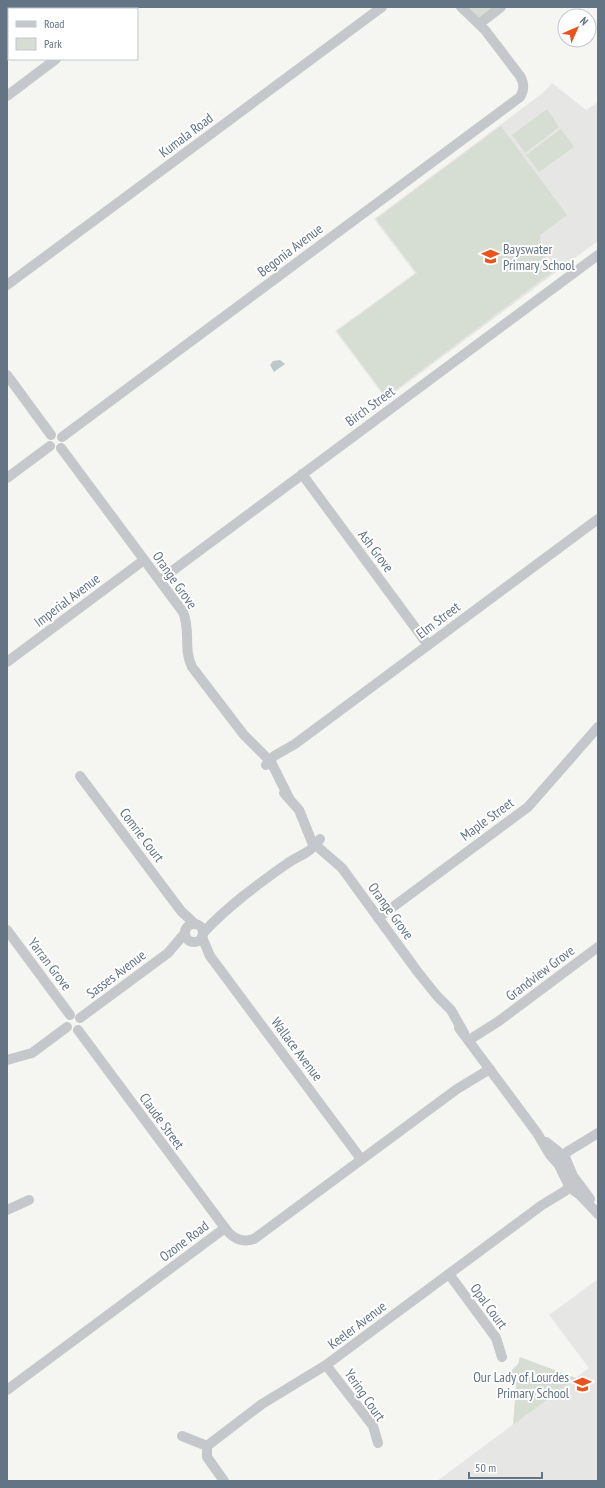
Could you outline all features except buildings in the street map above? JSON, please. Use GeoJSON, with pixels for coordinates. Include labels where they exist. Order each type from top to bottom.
{"type":"FeatureCollection","features":[{"type":"Feature","properties":{"kind":"street","name":"Kumala Road"},"geometry":{"type":"LineString","coordinates":[[7,285],[382,7]]}},
{"type":"Feature","properties":{"kind":"street"},"geometry":{"type":"LineString","coordinates":[[461,7],[479,24],[501,7]]}},
{"type":"Feature","properties":{"kind":"street","name":"Begonia Avenue"},"geometry":{"type":"LineString","coordinates":[[62,437],[517,99],[523,91],[522,80],[479,24]]}},
{"type":"Feature","properties":{"kind":"street"},"geometry":{"type":"LineString","coordinates":[[7,96],[45,62]]}},
{"type":"Feature","properties":{"kind":"street","name":"Birch Street"},"geometry":{"type":"LineString","coordinates":[[160,580],[598,255]]}},
{"type":"Feature","properties":{"kind":"street"},"geometry":{"type":"LineString","coordinates":[[7,375],[51,435]]}},
{"type":"Feature","properties":{"kind":"street"},"geometry":{"type":"LineString","coordinates":[[58,434],[62,437],[64,442],[61,448],[54,449],[50,446],[48,439],[51,435],[58,434]]}},
{"type":"Feature","properties":{"kind":"street"},"geometry":{"type":"LineString","coordinates":[[7,478],[50,446]]}},
{"type":"Feature","properties":{"kind":"street","name":"Orange Grove"},"geometry":{"type":"LineString","coordinates":[[61,448],[160,580],[185,618],[188,630],[186,649],[192,667],[244,735],[251,752],[269,763],[274,782],[311,823],[316,842],[333,852],[342,868],[417,971],[437,996],[451,1010],[469,1039],[537,1133],[550,1155],[562,1159],[571,1183],[597,1213]]}},
{"type":"Feature","properties":{"kind":"street","name":"Ash Grove"},"geometry":{"type":"LineString","coordinates":[[302,474],[428,645]]}},
{"type":"Feature","properties":{"kind":"street","name":"Elm Street"},"geometry":{"type":"LineString","coordinates":[[269,763],[598,519]]}},
{"type":"Feature","properties":{"kind":"street","name":"Imperial Avenue"},"geometry":{"type":"LineString","coordinates":[[7,662],[144,560]]}},
{"type":"Feature","properties":{"kind":"street","name":"Maple Street"},"geometry":{"type":"LineString","coordinates":[[378,918],[528,807],[598,727]]}},
{"type":"Feature","properties":{"kind":"street","name":"Comrie Court"},"geometry":{"type":"LineString","coordinates":[[80,776],[191,927]]}},
{"type":"Feature","properties":{"kind":"street","name":"Sasses Avenue"},"geometry":{"type":"LineString","coordinates":[[168,953],[191,927],[222,912],[316,842]]}},
{"type":"Feature","properties":{"kind":"street","name":"Sasses Avenue"},"geometry":{"type":"LineString","coordinates":[[75,1016],[168,953],[198,938],[222,912]]}},
{"type":"Feature","properties":{"kind":"street"},"geometry":{"type":"LineString","coordinates":[[191,927],[201,928],[198,938],[187,938],[191,927]]}},
{"type":"Feature","properties":{"kind":"street","name":"Yarran Grove"},"geometry":{"type":"LineString","coordinates":[[7,930],[75,1016]]}},
{"type":"Feature","properties":{"kind":"street","name":"Wallace Avenue"},"geometry":{"type":"LineString","coordinates":[[198,938],[361,1159]]}},
{"type":"Feature","properties":{"kind":"street","name":"Grandview Grove"},"geometry":{"type":"LineString","coordinates":[[469,1039],[499,1022],[598,947]]}},
{"type":"Feature","properties":{"kind":"street"},"geometry":{"type":"LineString","coordinates":[[75,1016],[81,1026],[78,1030],[71,1030],[67,1027],[66,1021],[75,1016]]}},
{"type":"Feature","properties":{"kind":"street"},"geometry":{"type":"LineString","coordinates":[[7,1060],[32,1053],[67,1027]]}},
{"type":"Feature","properties":{"kind":"street","name":"Claude Street"},"geometry":{"type":"LineString","coordinates":[[78,1030],[225,1228]]}},
{"type":"Feature","properties":{"kind":"street","name":"Ozone Road"},"geometry":{"type":"LineString","coordinates":[[7,1390],[225,1228],[236,1238],[248,1240],[254,1239],[488,1066]]}},
{"type":"Feature","properties":{"kind":"street"},"geometry":{"type":"LineString","coordinates":[[562,1159],[598,1133]]}},
{"type":"Feature","properties":{"kind":"street","name":"Keeler Avenue"},"geometry":{"type":"LineString","coordinates":[[207,1446],[262,1404],[326,1366],[571,1183]]}},
{"type":"Feature","properties":{"kind":"street"},"geometry":{"type":"LineString","coordinates":[[7,1210],[29,1200]]}},
{"type":"Feature","properties":{"kind":"street","name":"Opal Court"},"geometry":{"type":"LineString","coordinates":[[449,1274],[496,1338],[502,1357]]}},
{"type":"Feature","properties":{"kind":"street","name":"Yering Court"},"geometry":{"type":"LineString","coordinates":[[326,1366],[372,1426],[378,1443]]}},
{"type":"Feature","properties":{"kind":"street"},"geometry":{"type":"LineString","coordinates":[[182,1436],[207,1446],[207,1457],[224,1481]]}},
{"type":"Feature","properties":{"kind":"shaded area","name":"Bayswater Primary School"},"geometry":{"type":"Polygon","coordinates":[[[552,83],[586,110],[598,102],[598,241],[386,399],[335,331],[415,273],[374,219],[544,92],[552,83]]]}},
{"type":"Feature","properties":{"kind":"shaded area"},"geometry":{"type":"Polygon","coordinates":[[[280,360],[285,364],[274,372],[270,365],[273,361],[280,360]]]}},
{"type":"Feature","properties":{"kind":"shaded area","name":"Our Lady of Lourdes Primary School"},"geometry":{"type":"Polygon","coordinates":[[[598,1279],[598,1481],[437,1481],[589,1368],[549,1315],[598,1279]]]}},
{"type":"Feature","properties":{"kind":"green space"},"geometry":{"type":"Polygon","coordinates":[[[461,7],[501,7],[479,24],[461,7]]]}},
{"type":"Feature","properties":{"kind":"green space"},"geometry":{"type":"Polygon","coordinates":[[[547,109],[559,127],[525,153],[512,135],[547,109]]]}},
{"type":"Feature","properties":{"kind":"green space","name":"Bayswater Primary School"},"geometry":{"type":"Polygon","coordinates":[[[501,126],[567,215],[540,235],[541,252],[555,270],[386,397],[337,331],[417,273],[376,219],[501,126]]]}},
{"type":"Feature","properties":{"kind":"green space"},"geometry":{"type":"Polygon","coordinates":[[[561,129],[574,147],[539,172],[526,155],[561,129]]]}},
{"type":"Feature","properties":{"kind":"green space"},"geometry":{"type":"Polygon","coordinates":[[[520,1357],[576,1378],[513,1425],[516,1385],[509,1373],[518,1364],[520,1357]]]}},
{"type":"Feature","properties":{"kind":"place","name":"Bayswater Primary School"},"geometry":{"type":"Point","coordinates":[490,257]}},
{"type":"Feature","properties":{"kind":"place","name":"Our Lady of Lourdes Primary School"},"geometry":{"type":"Point","coordinates":[582,1385]}}]}
